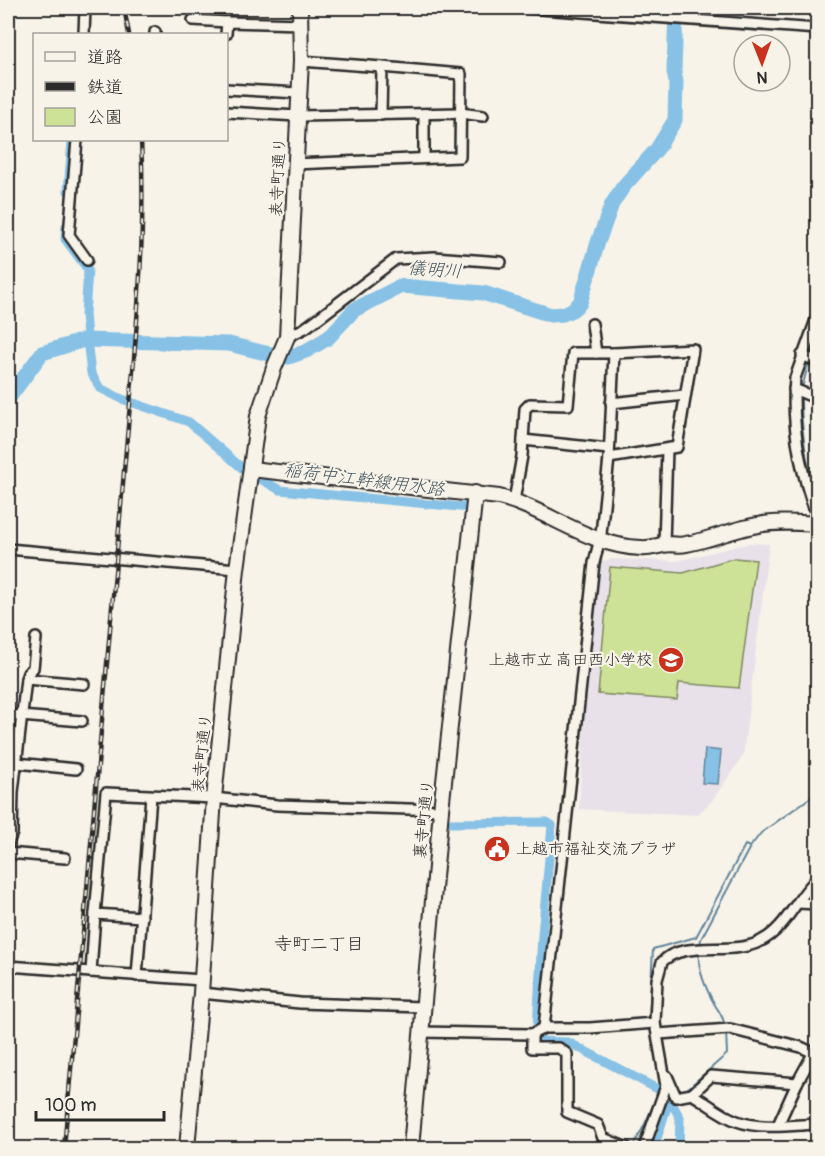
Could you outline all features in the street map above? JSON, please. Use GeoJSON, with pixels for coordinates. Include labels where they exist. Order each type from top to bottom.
{"type":"FeatureCollection","features":[{"type":"Feature","properties":{"kind":"street"},"geometry":{"type":"LineString","coordinates":[[84,33],[85,8]]}},
{"type":"Feature","properties":{"kind":"street","name":"表寺町通り"},"geometry":{"type":"LineString","coordinates":[[187,1149],[214,798],[237,569],[258,416],[274,365],[284,342],[301,61],[300,8]]}},
{"type":"Feature","properties":{"kind":"street"},"geometry":{"type":"LineString","coordinates":[[526,8],[664,16],[818,29]]}},
{"type":"Feature","properties":{"kind":"street"},"geometry":{"type":"LineString","coordinates":[[193,20],[301,24]]}},
{"type":"Feature","properties":{"kind":"street"},"geometry":{"type":"LineString","coordinates":[[226,33],[227,22]]}},
{"type":"Feature","properties":{"kind":"street"},"geometry":{"type":"LineString","coordinates":[[294,164],[460,157],[461,74],[301,61]]}},
{"type":"Feature","properties":{"kind":"street"},"geometry":{"type":"LineString","coordinates":[[381,115],[382,68]]}},
{"type":"Feature","properties":{"kind":"street"},"geometry":{"type":"LineString","coordinates":[[228,89],[299,93]]}},
{"type":"Feature","properties":{"kind":"street"},"geometry":{"type":"LineString","coordinates":[[228,112],[298,116],[460,113],[483,116]]}},
{"type":"Feature","properties":{"kind":"street"},"geometry":{"type":"LineString","coordinates":[[424,114],[424,158]]}},
{"type":"Feature","properties":{"kind":"street"},"geometry":{"type":"LineString","coordinates":[[77,141],[69,235],[87,260]]}},
{"type":"Feature","properties":{"kind":"street"},"geometry":{"type":"LineString","coordinates":[[284,342],[321,318],[396,259],[434,257],[501,262]]}},
{"type":"Feature","properties":{"kind":"street"},"geometry":{"type":"LineString","coordinates":[[818,314],[802,355],[794,389],[794,420],[802,469],[818,519]]}},
{"type":"Feature","properties":{"kind":"street"},"geometry":{"type":"LineString","coordinates":[[592,324],[596,353]]}},
{"type":"Feature","properties":{"kind":"street"},"geometry":{"type":"LineString","coordinates":[[514,501],[522,456],[523,440],[525,409],[530,404],[568,405],[573,353],[698,350],[685,395],[677,447],[609,454],[523,440]]}},
{"type":"Feature","properties":{"kind":"street"},"geometry":{"type":"LineString","coordinates":[[544,1028],[594,563],[598,541],[602,534],[614,353]]}},
{"type":"Feature","properties":{"kind":"street"},"geometry":{"type":"LineString","coordinates":[[802,355],[818,362]]}},
{"type":"Feature","properties":{"kind":"street"},"geometry":{"type":"LineString","coordinates":[[794,389],[818,399]]}},
{"type":"Feature","properties":{"kind":"street"},"geometry":{"type":"LineString","coordinates":[[611,403],[685,395]]}},
{"type":"Feature","properties":{"kind":"street"},"geometry":{"type":"LineString","coordinates":[[664,544],[667,449]]}},
{"type":"Feature","properties":{"kind":"street"},"geometry":{"type":"LineString","coordinates":[[251,469],[475,493],[514,501],[598,541],[643,549],[664,544],[685,545],[759,524],[818,524]]}},
{"type":"Feature","properties":{"kind":"street","name":"裏寺町通り"},"geometry":{"type":"LineString","coordinates":[[411,1149],[441,810],[475,493]]}},
{"type":"Feature","properties":{"kind":"street"},"geometry":{"type":"LineString","coordinates":[[8,549],[237,569]]}},
{"type":"Feature","properties":{"kind":"street"},"geometry":{"type":"LineString","coordinates":[[8,843],[12,833],[26,679],[33,668],[36,638]]}},
{"type":"Feature","properties":{"kind":"street"},"geometry":{"type":"LineString","coordinates":[[26,679],[84,684]]}},
{"type":"Feature","properties":{"kind":"street"},"geometry":{"type":"LineString","coordinates":[[8,715],[82,721]]}},
{"type":"Feature","properties":{"kind":"street"},"geometry":{"type":"LineString","coordinates":[[17,763],[76,769]]}},
{"type":"Feature","properties":{"kind":"street"},"geometry":{"type":"LineString","coordinates":[[91,972],[106,793],[214,798],[277,806],[441,810]]}},
{"type":"Feature","properties":{"kind":"street"},"geometry":{"type":"LineString","coordinates":[[137,976],[152,796]]}},
{"type":"Feature","properties":{"kind":"street"},"geometry":{"type":"LineString","coordinates":[[8,853],[65,858]]}},
{"type":"Feature","properties":{"kind":"street"},"geometry":{"type":"LineString","coordinates":[[643,1147],[666,1086],[655,1023],[659,969],[662,962],[667,957],[684,950],[734,949],[759,943],[781,926],[811,884],[818,878]]}},
{"type":"Feature","properties":{"kind":"street"},"geometry":{"type":"LineString","coordinates":[[798,903],[818,904]]}},
{"type":"Feature","properties":{"kind":"street"},"geometry":{"type":"LineString","coordinates":[[95,914],[142,917]]}},
{"type":"Feature","properties":{"kind":"street"},"geometry":{"type":"LineString","coordinates":[[8,966],[137,976],[300,1003],[423,1007]]}},
{"type":"Feature","properties":{"kind":"street"},"geometry":{"type":"LineString","coordinates":[[421,1032],[532,1034],[544,1028],[590,1028],[655,1023]]}},
{"type":"Feature","properties":{"kind":"street"},"geometry":{"type":"LineString","coordinates":[[658,1034],[730,1029],[772,1039],[816,1054],[797,1083],[778,1125]]}},
{"type":"Feature","properties":{"kind":"street"},"geometry":{"type":"LineString","coordinates":[[532,1034],[532,1048],[559,1048],[567,1054],[567,1112],[598,1125],[603,1138],[627,1149]]}},
{"type":"Feature","properties":{"kind":"street"},"geometry":{"type":"LineString","coordinates":[[664,1071],[676,1097]]}},
{"type":"Feature","properties":{"kind":"street"},"geometry":{"type":"LineString","coordinates":[[660,1103],[692,1094],[711,1076],[797,1083]]}},
{"type":"Feature","properties":{"kind":"street"},"geometry":{"type":"LineString","coordinates":[[692,1094],[737,1121],[778,1125],[818,1124]]}},
{"type":"Feature","properties":{"kind":"shaded area","name":"上越市立 高田西小学校"},"geometry":{"type":"Polygon","coordinates":[[[750,543],[769,544],[743,756],[711,802],[697,815],[579,809],[594,563],[613,559],[677,561],[750,543]]]}},
{"type":"Feature","properties":{"kind":"green space"},"geometry":{"type":"Polygon","coordinates":[[[734,558],[756,560],[739,688],[679,683],[677,700],[598,694],[610,567],[683,573],[734,558]]]}},
{"type":"Feature","properties":{"kind":"water"},"geometry":{"type":"Polygon","coordinates":[[[705,749],[721,751],[718,784],[702,783],[705,749]]]}},
{"type":"Feature","properties":{"kind":"waterway","name":"儀明川"},"geometry":{"type":"LineString","coordinates":[[8,399],[42,353],[84,340],[229,344],[289,357],[306,351],[328,338],[354,310],[401,286],[483,293],[551,315],[563,314],[572,310],[580,303],[612,204],[623,187],[657,149],[675,120],[676,8]]}},
{"type":"Feature","properties":{"kind":"waterway","name":"稲荷中江幹線用水路"},"geometry":{"type":"LineString","coordinates":[[68,191],[72,141]]}},
{"type":"Feature","properties":{"kind":"waterway","name":"稲荷中江幹線用水路"},"geometry":{"type":"LineString","coordinates":[[66,226],[65,239],[88,270],[85,314],[88,348],[91,373],[100,388],[122,399],[189,422],[243,469]]}},
{"type":"Feature","properties":{"kind":"waterway"},"geometry":{"type":"LineString","coordinates":[[811,356],[818,339]]}},
{"type":"Feature","properties":{"kind":"waterway"},"geometry":{"type":"LineString","coordinates":[[802,388],[809,361]]}},
{"type":"Feature","properties":{"kind":"waterway"},"geometry":{"type":"LineString","coordinates":[[801,396],[805,448],[810,475],[818,499]]}},
{"type":"Feature","properties":{"kind":"waterway","name":"稲荷中江幹線用水路"},"geometry":{"type":"LineString","coordinates":[[257,477],[280,490],[470,508]]}},
{"type":"Feature","properties":{"kind":"waterway"},"geometry":{"type":"LineString","coordinates":[[649,1021],[653,949],[696,937],[745,845],[750,847],[761,833],[818,792]]}},
{"type":"Feature","properties":{"kind":"waterway","name":"稲荷中江幹線用水路"},"geometry":{"type":"LineString","coordinates":[[451,823],[547,822],[552,825],[542,935],[538,1041],[568,1042],[667,1094],[680,1118],[679,1148]]}},
{"type":"Feature","properties":{"kind":"waterway"},"geometry":{"type":"LineString","coordinates":[[700,946],[701,939],[750,847]]}},
{"type":"Feature","properties":{"kind":"waterway"},"geometry":{"type":"LineString","coordinates":[[699,952],[699,966],[703,979],[723,1018],[725,1027]]}},
{"type":"Feature","properties":{"kind":"waterway"},"geometry":{"type":"LineString","coordinates":[[650,1027],[656,1053]]}},
{"type":"Feature","properties":{"kind":"waterway"},"geometry":{"type":"LineString","coordinates":[[686,1090],[727,1054],[726,1032]]}},
{"type":"Feature","properties":{"kind":"waterway"},"geometry":{"type":"LineString","coordinates":[[631,1148],[644,1127],[660,1090]]}},
{"type":"Feature","properties":{"kind":"waterway","name":"稲荷中江幹線用水路"},"geometry":{"type":"LineString","coordinates":[[668,1104],[673,1100]]}},
{"type":"Feature","properties":{"kind":"waterway"},"geometry":{"type":"LineString","coordinates":[[654,1148],[668,1104]]}},
{"type":"Feature","properties":{"kind":"railway"},"geometry":{"type":"LineString","coordinates":[[124,8],[129,33]]}},
{"type":"Feature","properties":{"kind":"railway"},"geometry":{"type":"LineString","coordinates":[[64,1148],[136,332],[142,222],[141,141]]}},
{"type":"Feature","properties":{"kind":"place","name":"上越市立 高田西小学校"},"geometry":{"type":"Point","coordinates":[671,660]}},
{"type":"Feature","properties":{"kind":"place","name":"上越市福祉交流プラザ"},"geometry":{"type":"Point","coordinates":[497,849]}},
{"type":"Feature","properties":{"kind":"district","name":"寺町二丁目"},"geometry":{"type":"Point","coordinates":[319,944]}}]}
